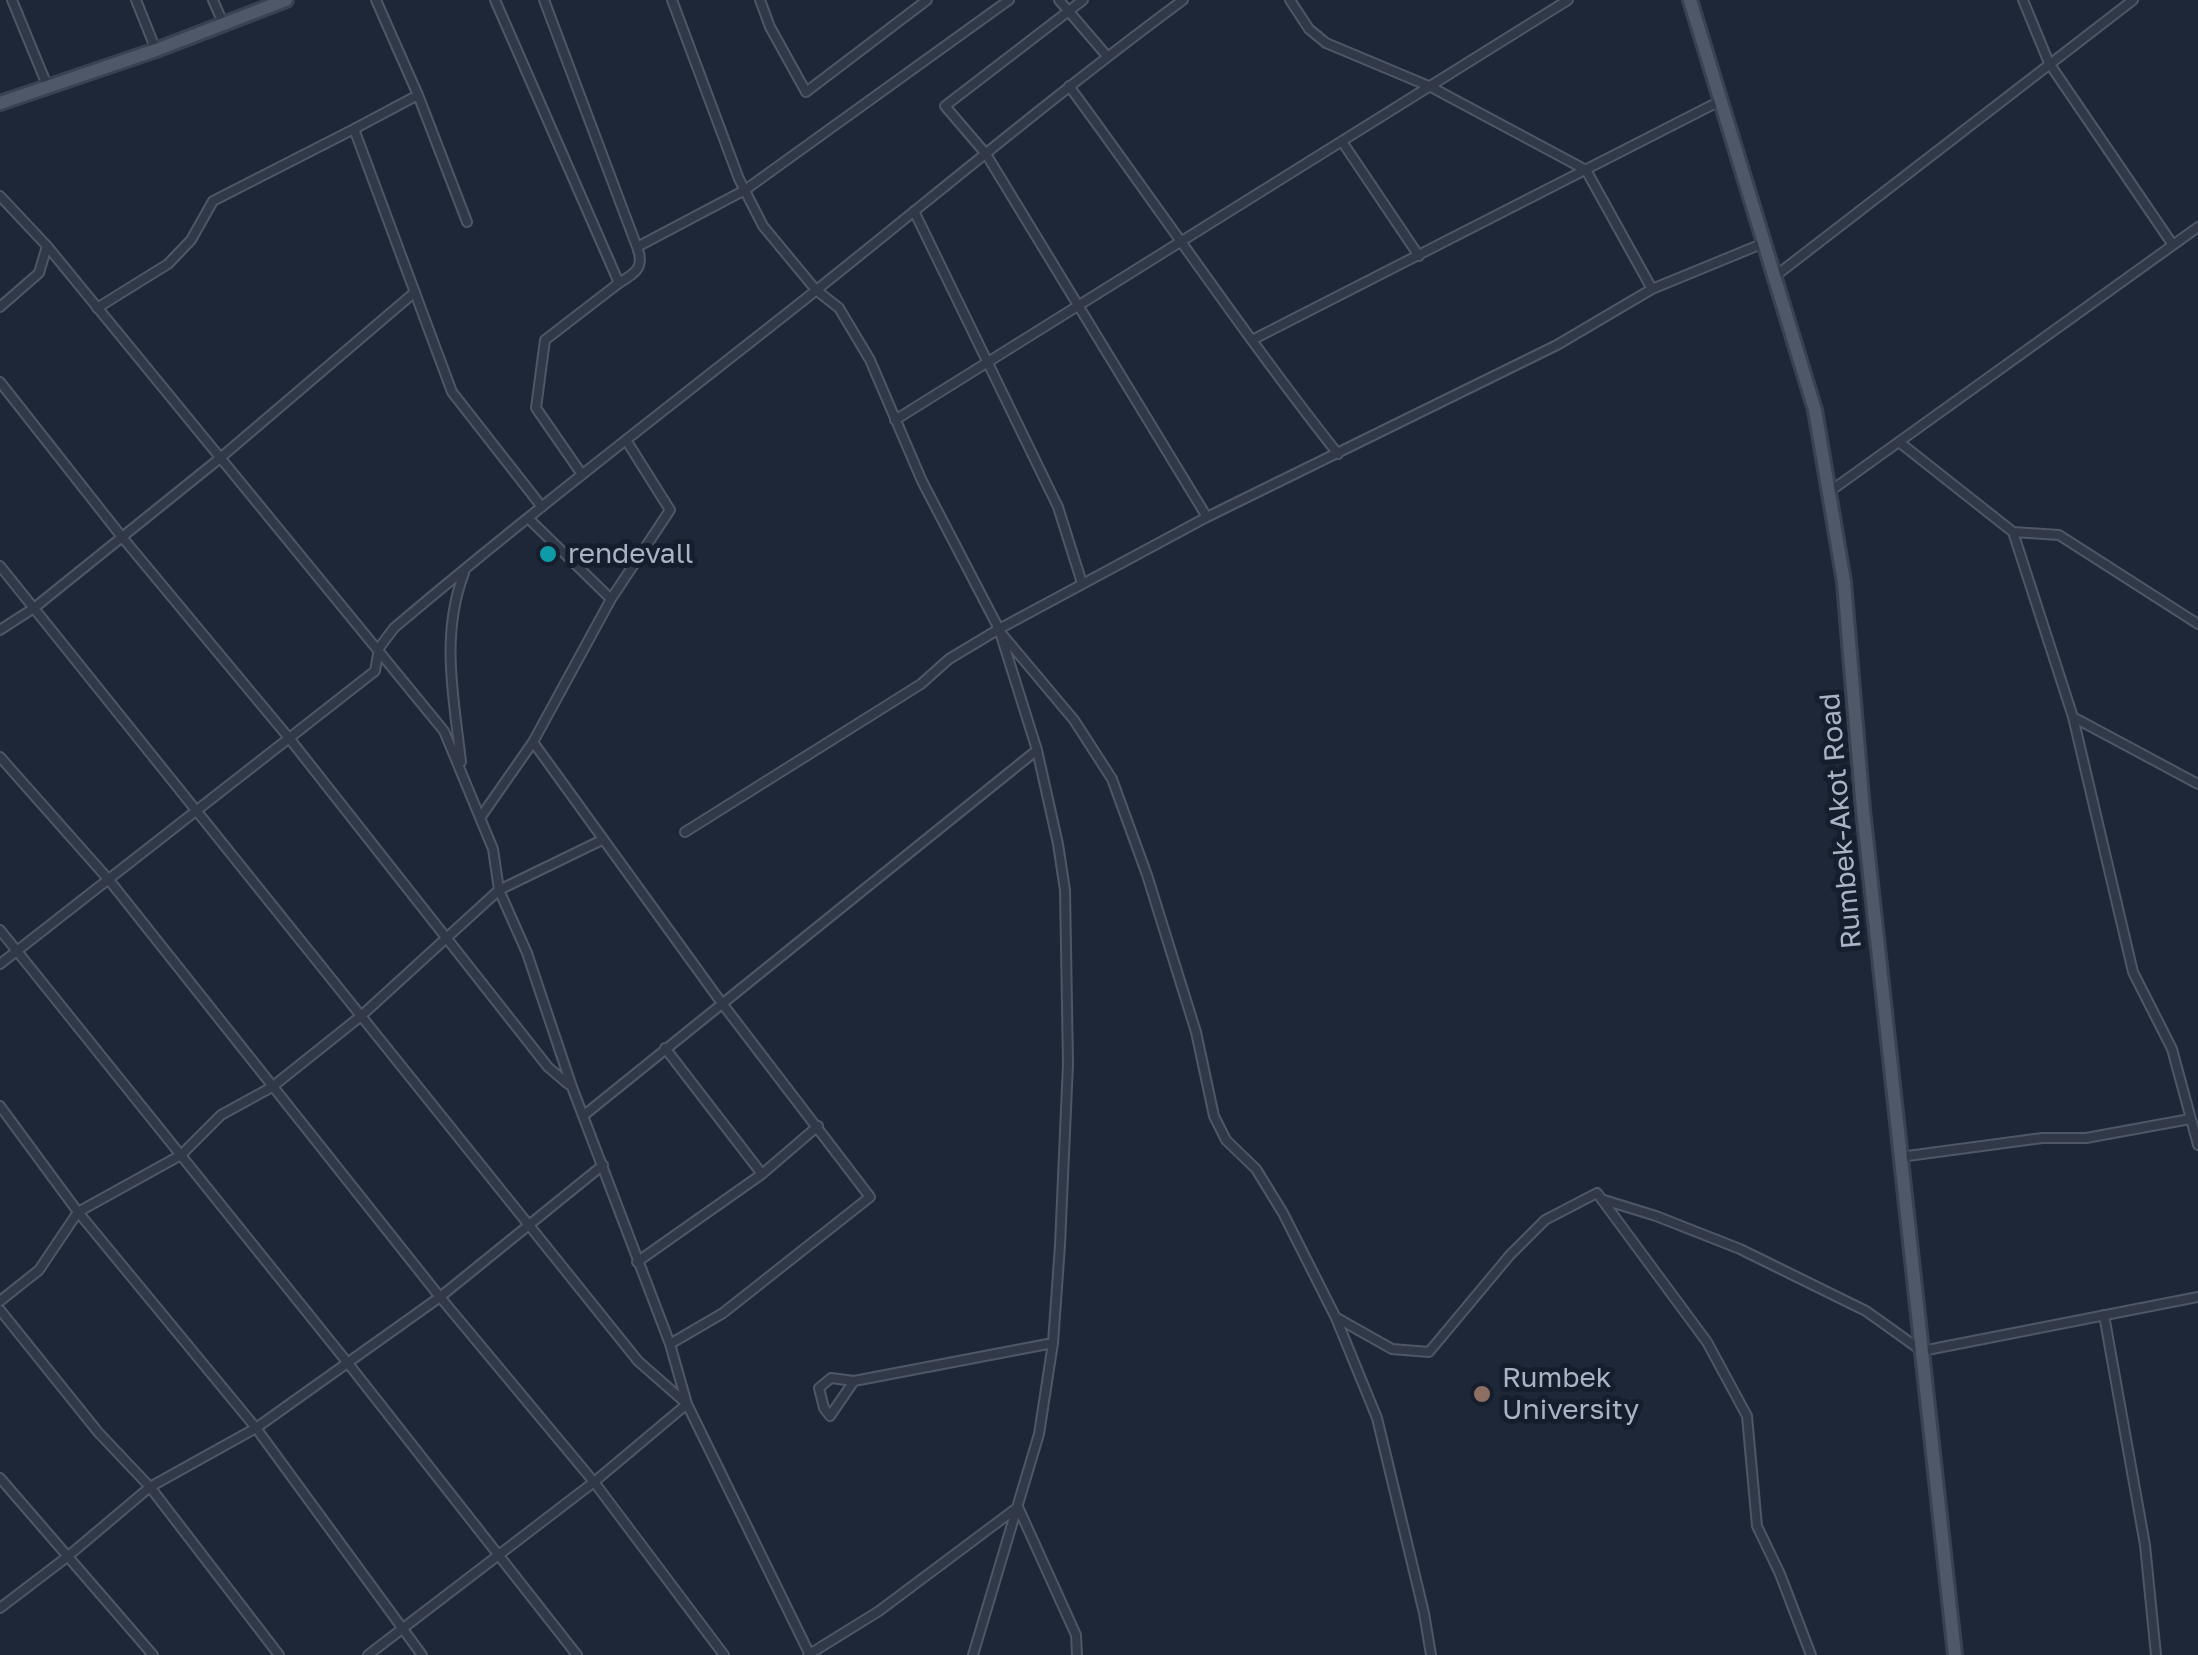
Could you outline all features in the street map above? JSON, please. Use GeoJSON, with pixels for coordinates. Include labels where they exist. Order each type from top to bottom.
{"type":"FeatureCollection","features":[{"type":"Feature","properties":{"kind":"main road"},"geometry":{"type":"LineString","coordinates":[[0,103],[286,0]]}},
{"type":"Feature","properties":{"kind":"main road","name":"Rumbek-Akot Road"},"geometry":{"type":"LineString","coordinates":[[1690,0],[1815,410],[1844,582],[1863,810],[1955,1655]]}},
{"type":"Feature","properties":{"kind":"street"},"geometry":{"type":"LineString","coordinates":[[12,0],[47,85]]}},
{"type":"Feature","properties":{"kind":"street"},"geometry":{"type":"LineString","coordinates":[[136,0],[156,50]]}},
{"type":"Feature","properties":{"kind":"street"},"geometry":{"type":"LineString","coordinates":[[213,0],[222,24]]}},
{"type":"Feature","properties":{"kind":"street"},"geometry":{"type":"LineString","coordinates":[[376,0],[467,222]]}},
{"type":"Feature","properties":{"kind":"street"},"geometry":{"type":"LineString","coordinates":[[494,0],[619,283]]}},
{"type":"Feature","properties":{"kind":"street"},"geometry":{"type":"LineString","coordinates":[[544,0],[642,259],[640,267],[544,340],[536,408],[581,474]]}},
{"type":"Feature","properties":{"kind":"street"},"geometry":{"type":"LineString","coordinates":[[672,0],[745,190],[764,226],[816,290],[840,308],[870,360],[894,420],[998,630],[1037,750],[1058,844],[1065,890],[1066,1132],[1053,1343],[1039,1434],[974,1655]]}},
{"type":"Feature","properties":{"kind":"street"},"geometry":{"type":"LineString","coordinates":[[760,0],[770,27],[806,92],[927,0]]}},
{"type":"Feature","properties":{"kind":"street"},"geometry":{"type":"LineString","coordinates":[[637,246],[745,190],[1009,0]]}},
{"type":"Feature","properties":{"kind":"street"},"geometry":{"type":"LineString","coordinates":[[1059,0],[1107,56]]}},
{"type":"Feature","properties":{"kind":"street"},"geometry":{"type":"LineString","coordinates":[[1083,0],[944,106],[986,154],[1206,518]]}},
{"type":"Feature","properties":{"kind":"street"},"geometry":{"type":"LineString","coordinates":[[0,964],[375,670],[379,648],[394,628],[581,474],[1107,56],[1183,0]]}},
{"type":"Feature","properties":{"kind":"street"},"geometry":{"type":"LineString","coordinates":[[1290,0],[1309,29],[1326,43],[1431,88],[1586,170],[1652,289]]}},
{"type":"Feature","properties":{"kind":"street"},"geometry":{"type":"LineString","coordinates":[[894,420],[1568,0]]}},
{"type":"Feature","properties":{"kind":"street"},"geometry":{"type":"LineString","coordinates":[[2023,0],[2049,62],[2174,245]]}},
{"type":"Feature","properties":{"kind":"street"},"geometry":{"type":"LineString","coordinates":[[1774,277],[2133,0]]}},
{"type":"Feature","properties":{"kind":"street"},"geometry":{"type":"LineString","coordinates":[[1069,86],[1274,373],[1338,454]]}},
{"type":"Feature","properties":{"kind":"street"},"geometry":{"type":"LineString","coordinates":[[96,308],[168,264],[191,240],[213,201],[418,95]]}},
{"type":"Feature","properties":{"kind":"street"},"geometry":{"type":"LineString","coordinates":[[1252,340],[1720,101]]}},
{"type":"Feature","properties":{"kind":"street"},"geometry":{"type":"LineString","coordinates":[[354,129],[452,392],[542,506]]}},
{"type":"Feature","properties":{"kind":"street"},"geometry":{"type":"LineString","coordinates":[[1343,143],[1419,256]]}},
{"type":"Feature","properties":{"kind":"street"},"geometry":{"type":"LineString","coordinates":[[0,196],[46,246],[444,731],[492,849],[499,890],[528,953],[572,1087],[670,1344],[687,1404],[809,1655],[879,1611],[1018,1506]]}},
{"type":"Feature","properties":{"kind":"street"},"geometry":{"type":"LineString","coordinates":[[914,212],[1058,507],[1082,583]]}},
{"type":"Feature","properties":{"kind":"street"},"geometry":{"type":"LineString","coordinates":[[1829,492],[2198,227]]}},
{"type":"Feature","properties":{"kind":"street"},"geometry":{"type":"LineString","coordinates":[[685,832],[893,702],[950,659],[1082,583],[1557,345],[1652,289],[1764,244]]}},
{"type":"Feature","properties":{"kind":"street"},"geometry":{"type":"LineString","coordinates":[[0,307],[39,272],[46,246]]}},
{"type":"Feature","properties":{"kind":"street"},"geometry":{"type":"LineString","coordinates":[[0,630],[34,608],[219,459],[415,292]]}},
{"type":"Feature","properties":{"kind":"street"},"geometry":{"type":"LineString","coordinates":[[0,382],[289,738],[548,1067],[572,1087]]}},
{"type":"Feature","properties":{"kind":"street"},"geometry":{"type":"LineString","coordinates":[[480,818],[533,742],[612,598],[670,510],[626,440]]}},
{"type":"Feature","properties":{"kind":"street"},"geometry":{"type":"LineString","coordinates":[[1898,442],[2013,532],[2073,716],[2133,972],[2172,1048],[2198,1145]]}},
{"type":"Feature","properties":{"kind":"street"},"geometry":{"type":"LineString","coordinates":[[528,518],[612,598]]}},
{"type":"Feature","properties":{"kind":"street"},"geometry":{"type":"LineString","coordinates":[[2013,532],[2059,535],[2198,624]]}},
{"type":"Feature","properties":{"kind":"street"},"geometry":{"type":"LineString","coordinates":[[0,566],[638,1361],[687,1404]]}},
{"type":"Feature","properties":{"kind":"street"},"geometry":{"type":"LineString","coordinates":[[462,771],[449,669],[457,591],[465,569]]}},
{"type":"Feature","properties":{"kind":"street"},"geometry":{"type":"LineString","coordinates":[[998,630],[1074,720],[1112,779],[1196,1032],[1214,1116],[1226,1140],[1256,1169],[1283,1213],[1336,1318],[1377,1418],[1431,1655]]}},
{"type":"Feature","properties":{"kind":"street"},"geometry":{"type":"LineString","coordinates":[[2073,716],[2198,784]]}},
{"type":"Feature","properties":{"kind":"street"},"geometry":{"type":"LineString","coordinates":[[533,742],[721,1002],[870,1197],[723,1313],[670,1344]]}},
{"type":"Feature","properties":{"kind":"street"},"geometry":{"type":"LineString","coordinates":[[583,1116],[1037,750]]}},
{"type":"Feature","properties":{"kind":"street"},"geometry":{"type":"LineString","coordinates":[[0,757],[109,880],[440,1297],[594,1482],[724,1655]]}},
{"type":"Feature","properties":{"kind":"street"},"geometry":{"type":"LineString","coordinates":[[0,1301],[39,1270],[78,1212],[181,1156],[221,1116],[272,1087],[361,1016],[499,890],[602,840]]}},
{"type":"Feature","properties":{"kind":"street"},"geometry":{"type":"LineString","coordinates":[[0,930],[577,1655]]}},
{"type":"Feature","properties":{"kind":"street"},"geometry":{"type":"LineString","coordinates":[[665,1048],[762,1174]]}},
{"type":"Feature","properties":{"kind":"street"},"geometry":{"type":"LineString","coordinates":[[0,1106],[78,1212],[256,1428],[422,1655]]}},
{"type":"Feature","properties":{"kind":"street"},"geometry":{"type":"LineString","coordinates":[[1900,1157],[2042,1138],[2086,1138],[2190,1119]]}},
{"type":"Feature","properties":{"kind":"street"},"geometry":{"type":"LineString","coordinates":[[636,1262],[762,1174],[818,1126]]}},
{"type":"Feature","properties":{"kind":"street"},"geometry":{"type":"LineString","coordinates":[[0,1608],[150,1487],[256,1428],[440,1297],[602,1165]]}},
{"type":"Feature","properties":{"kind":"street"},"geometry":{"type":"LineString","coordinates":[[1336,1318],[1392,1349],[1429,1352],[1510,1255],[1545,1220],[1598,1193],[1707,1342],[1747,1416],[1756,1526],[1812,1655]]}},
{"type":"Feature","properties":{"kind":"street"},"geometry":{"type":"LineString","coordinates":[[1601,1199],[1740,1250],[1866,1310],[1922,1351],[2198,1297]]}},
{"type":"Feature","properties":{"kind":"street"},"geometry":{"type":"LineString","coordinates":[[0,1310],[98,1432],[150,1487],[279,1655]]}},
{"type":"Feature","properties":{"kind":"street"},"geometry":{"type":"LineString","coordinates":[[2104,1315],[2145,1545],[2156,1655]]}},
{"type":"Feature","properties":{"kind":"street"},"geometry":{"type":"LineString","coordinates":[[854,1381],[830,1416],[819,1388],[830,1378],[854,1381],[1053,1343]]}},
{"type":"Feature","properties":{"kind":"street"},"geometry":{"type":"LineString","coordinates":[[368,1655],[594,1482],[687,1404]]}},
{"type":"Feature","properties":{"kind":"street"},"geometry":{"type":"LineString","coordinates":[[0,1478],[153,1655]]}},
{"type":"Feature","properties":{"kind":"street"},"geometry":{"type":"LineString","coordinates":[[1018,1506],[1076,1635],[1078,1655]]}},
{"type":"Feature","properties":{"kind":"place","name":"rendevall"},"geometry":{"type":"Point","coordinates":[548,554]}},
{"type":"Feature","properties":{"kind":"place","name":"Rumbek University"},"geometry":{"type":"Point","coordinates":[1482,1394]}}]}
